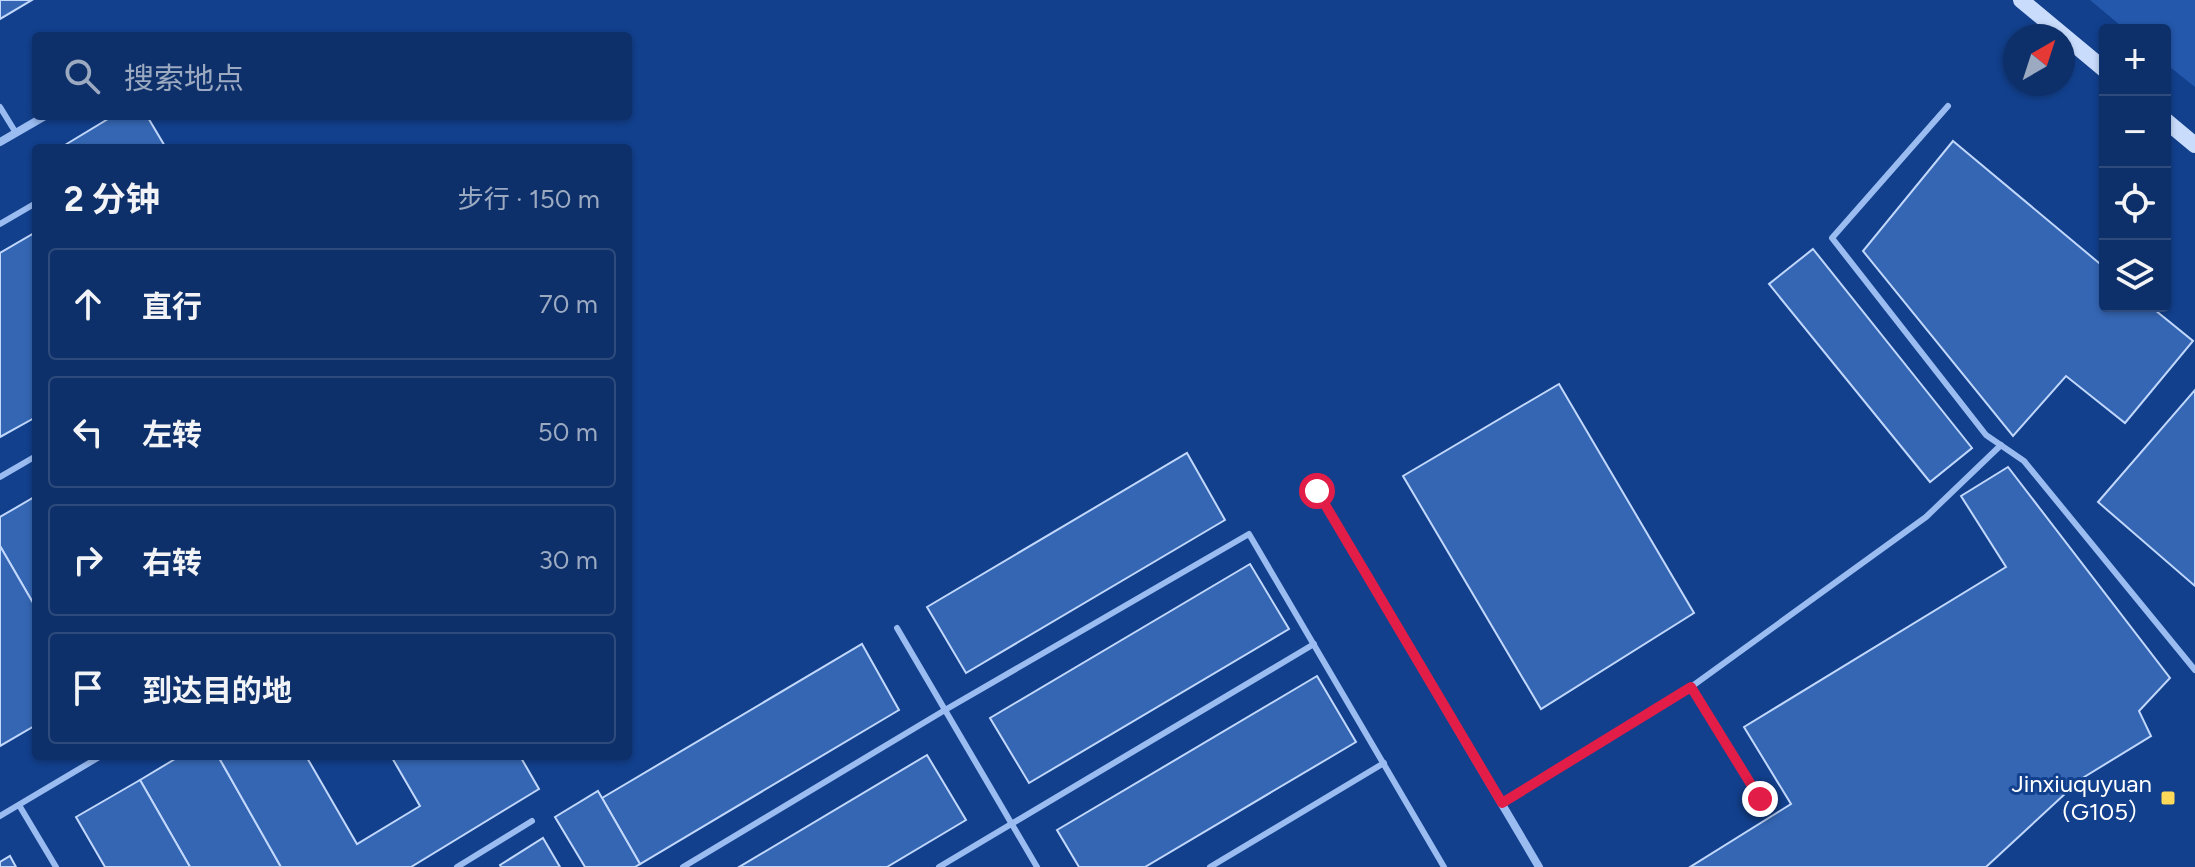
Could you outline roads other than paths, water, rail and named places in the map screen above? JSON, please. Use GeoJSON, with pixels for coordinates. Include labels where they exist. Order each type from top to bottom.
{"type":"FeatureCollection","features":[{"type":"Feature","properties":{"kind":"main road"},"geometry":{"type":"LineString","coordinates":[[2021,0],[2099,65]]}},
{"type":"Feature","properties":{"kind":"main road"},"geometry":{"type":"LineString","coordinates":[[2171,125],[2195,145]]}},
{"type":"Feature","properties":{"kind":"street"},"geometry":{"type":"LineString","coordinates":[[0,142],[38,120]]}},
{"type":"Feature","properties":{"kind":"street"},"geometry":{"type":"LineString","coordinates":[[1317,491],[1539,867]]}},
{"type":"Feature","properties":{"kind":"lane"},"geometry":{"type":"LineString","coordinates":[[1948,106],[1832,238],[1986,435],[2024,461],[2195,670]]}},
{"type":"Feature","properties":{"kind":"lane"},"geometry":{"type":"LineString","coordinates":[[0,107],[16,133]]}},
{"type":"Feature","properties":{"kind":"lane"},"geometry":{"type":"LineString","coordinates":[[0,224],[32,205]]}},
{"type":"Feature","properties":{"kind":"lane"},"geometry":{"type":"LineString","coordinates":[[1502,803],[1691,687],[1926,517],[2001,445]]}},
{"type":"Feature","properties":{"kind":"lane"},"geometry":{"type":"LineString","coordinates":[[0,477],[32,458]]}},
{"type":"Feature","properties":{"kind":"lane"},"geometry":{"type":"LineString","coordinates":[[683,867],[945,710],[1249,534],[1444,867]]}},
{"type":"Feature","properties":{"kind":"lane"},"geometry":{"type":"LineString","coordinates":[[897,628],[1037,867]]}},
{"type":"Feature","properties":{"kind":"lane"},"geometry":{"type":"LineString","coordinates":[[939,867],[1314,644]]}},
{"type":"Feature","properties":{"kind":"lane"},"geometry":{"type":"LineString","coordinates":[[1691,687],[1760,799]]}},
{"type":"Feature","properties":{"kind":"lane"},"geometry":{"type":"LineString","coordinates":[[0,816],[94,760]]}},
{"type":"Feature","properties":{"kind":"lane"},"geometry":{"type":"LineString","coordinates":[[1210,867],[1384,763]]}},
{"type":"Feature","properties":{"kind":"lane"},"geometry":{"type":"LineString","coordinates":[[19,805],[56,867]]}},
{"type":"Feature","properties":{"kind":"lane"},"geometry":{"type":"LineString","coordinates":[[457,867],[532,821]]}},
{"type":"Feature","properties":{"kind":"lane"},"geometry":{"type":"LineString","coordinates":[[473,858],[478,867]]}},
{"type":"Feature","properties":{"kind":"place","name":"Jinxiuquyuan (G105）"},"geometry":{"type":"Point","coordinates":[2168,798]}}]}
